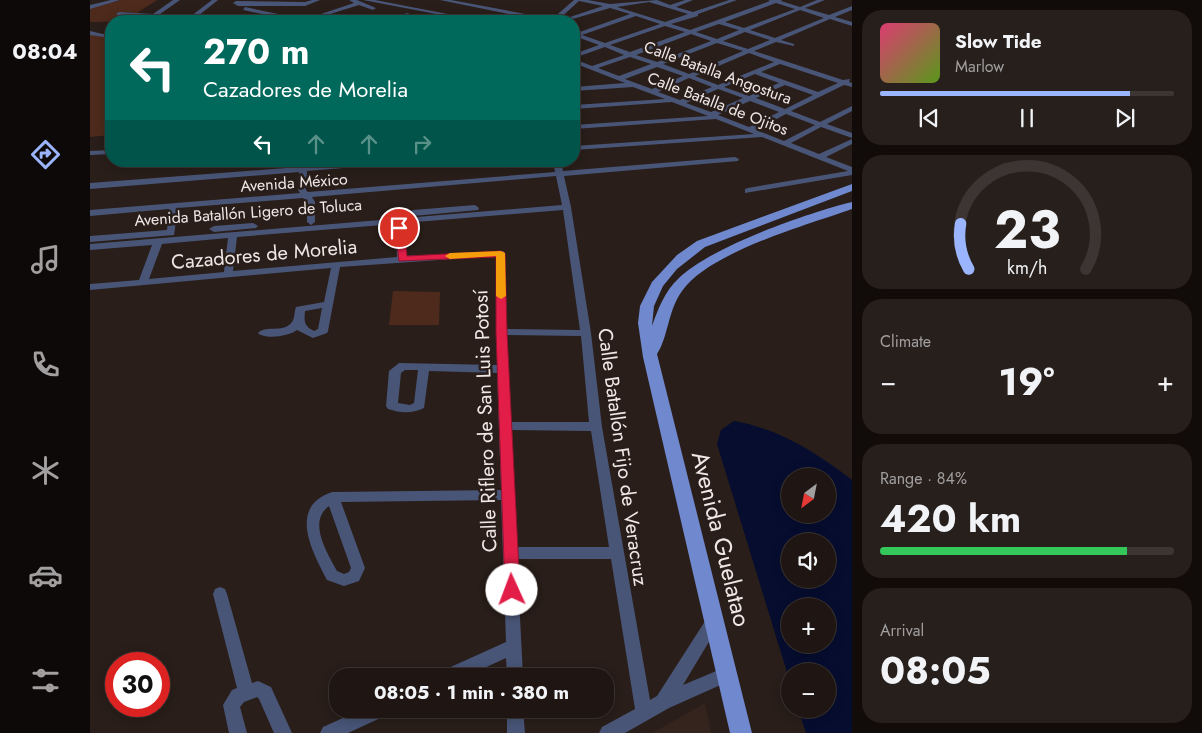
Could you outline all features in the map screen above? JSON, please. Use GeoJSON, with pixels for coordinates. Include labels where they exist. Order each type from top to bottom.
{"type":"FeatureCollection","features":[{"type":"Feature","properties":{"kind":"main road","name":"Avenida Guelatao"},"geometry":{"type":"LineString","coordinates":[[741,733],[650,357],[645,316],[652,294],[664,275],[682,256],[701,244],[852,187]]}},
{"type":"Feature","properties":{"kind":"main road"},"geometry":{"type":"LineString","coordinates":[[650,357],[664,311],[683,281],[720,256],[852,205]]}},
{"type":"Feature","properties":{"kind":"street"},"geometry":{"type":"LineString","coordinates":[[90,7],[117,0]]}},
{"type":"Feature","properties":{"kind":"street"},"geometry":{"type":"LineString","coordinates":[[155,15],[177,0]]}},
{"type":"Feature","properties":{"kind":"street"},"geometry":{"type":"LineString","coordinates":[[196,15],[216,0]]}},
{"type":"Feature","properties":{"kind":"street"},"geometry":{"type":"LineString","coordinates":[[300,4],[311,0]]}},
{"type":"Feature","properties":{"kind":"street"},"geometry":{"type":"LineString","coordinates":[[236,2],[236,4],[283,2],[300,4],[317,0]]}},
{"type":"Feature","properties":{"kind":"street"},"geometry":{"type":"LineString","coordinates":[[366,0],[449,15]]}},
{"type":"Feature","properties":{"kind":"street"},"geometry":{"type":"LineString","coordinates":[[443,0],[524,15]]}},
{"type":"Feature","properties":{"kind":"street"},"geometry":{"type":"LineString","coordinates":[[560,15],[579,0],[610,6],[848,83]]}},
{"type":"Feature","properties":{"kind":"street"},"geometry":{"type":"LineString","coordinates":[[580,15],[610,6],[654,0]]}},
{"type":"Feature","properties":{"kind":"street"},"geometry":{"type":"LineString","coordinates":[[671,7],[690,0]]}},
{"type":"Feature","properties":{"kind":"street"},"geometry":{"type":"LineString","coordinates":[[580,54],[734,0]]}},
{"type":"Feature","properties":{"kind":"street"},"geometry":{"type":"LineString","coordinates":[[619,79],[822,0]]}},
{"type":"Feature","properties":{"kind":"street"},"geometry":{"type":"LineString","coordinates":[[319,15],[355,1],[384,11]]}},
{"type":"Feature","properties":{"kind":"street"},"geometry":{"type":"LineString","coordinates":[[650,1],[792,45],[784,50]]}},
{"type":"Feature","properties":{"kind":"street"},"geometry":{"type":"LineString","coordinates":[[593,68],[775,1],[852,24]]}},
{"type":"Feature","properties":{"kind":"street"},"geometry":{"type":"LineString","coordinates":[[417,15],[459,2]]}},
{"type":"Feature","properties":{"kind":"street"},"geometry":{"type":"LineString","coordinates":[[245,4],[243,8],[270,15]]}},
{"type":"Feature","properties":{"kind":"street"},"geometry":{"type":"LineString","coordinates":[[291,4],[294,9],[291,15]]}},
{"type":"Feature","properties":{"kind":"street"},"geometry":{"type":"LineString","coordinates":[[482,7],[488,4]]}},
{"type":"Feature","properties":{"kind":"street"},"geometry":{"type":"LineString","coordinates":[[509,12],[515,8]]}},
{"type":"Feature","properties":{"kind":"street"},"geometry":{"type":"LineString","coordinates":[[651,92],[852,8]]}},
{"type":"Feature","properties":{"kind":"street"},"geometry":{"type":"LineString","coordinates":[[120,14],[137,15]]}},
{"type":"Feature","properties":{"kind":"street"},"geometry":{"type":"LineString","coordinates":[[398,14],[406,15]]}},
{"type":"Feature","properties":{"kind":"street"},"geometry":{"type":"LineString","coordinates":[[580,33],[637,14]]}},
{"type":"Feature","properties":{"kind":"street"},"geometry":{"type":"LineString","coordinates":[[90,33],[105,36]]}},
{"type":"Feature","properties":{"kind":"street","name":"Calle Batalla Angostura"},"geometry":{"type":"LineString","coordinates":[[580,37],[852,136]]}},
{"type":"Feature","properties":{"kind":"street"},"geometry":{"type":"LineString","coordinates":[[767,57],[776,53]]}},
{"type":"Feature","properties":{"kind":"street"},"geometry":{"type":"LineString","coordinates":[[580,108],[676,102],[781,61]]}},
{"type":"Feature","properties":{"kind":"street","name":"Calle Batalla de Ojitos"},"geometry":{"type":"LineString","coordinates":[[580,63],[852,171]]}},
{"type":"Feature","properties":{"kind":"street"},"geometry":{"type":"LineString","coordinates":[[755,72],[819,95]]}},
{"type":"Feature","properties":{"kind":"street"},"geometry":{"type":"LineString","coordinates":[[748,130],[848,83],[852,78]]}},
{"type":"Feature","properties":{"kind":"street"},"geometry":{"type":"LineString","coordinates":[[580,127],[714,117],[749,98],[785,83]]}},
{"type":"Feature","properties":{"kind":"street"},"geometry":{"type":"LineString","coordinates":[[580,89],[634,85]]}},
{"type":"Feature","properties":{"kind":"street"},"geometry":{"type":"LineString","coordinates":[[784,144],[852,108]]}},
{"type":"Feature","properties":{"kind":"street"},"geometry":{"type":"LineString","coordinates":[[580,148],[763,136]]}},
{"type":"Feature","properties":{"kind":"street"},"geometry":{"type":"LineString","coordinates":[[820,158],[852,141]]}},
{"type":"Feature","properties":{"kind":"street"},"geometry":{"type":"LineString","coordinates":[[90,153],[105,152]]}},
{"type":"Feature","properties":{"kind":"street","name":"Avenida México"},"geometry":{"type":"LineString","coordinates":[[90,213],[734,159]]}},
{"type":"Feature","properties":{"kind":"street"},"geometry":{"type":"LineString","coordinates":[[90,186],[283,167]]}},
{"type":"Feature","properties":{"kind":"street"},"geometry":{"type":"LineString","coordinates":[[303,167],[302,190],[309,196],[311,202],[311,222]]}},
{"type":"Feature","properties":{"kind":"street","name":"Calle Batallón Fijo de Veracruz"},"geometry":{"type":"LineString","coordinates":[[558,167],[567,204],[586,333],[596,427],[644,712]]}},
{"type":"Feature","properties":{"kind":"street"},"geometry":{"type":"LineString","coordinates":[[748,191],[852,171]]}},
{"type":"Feature","properties":{"kind":"street","name":"Avenida Batallón Ligero de Toluca"},"geometry":{"type":"LineString","coordinates":[[90,239],[567,204]]}},
{"type":"Feature","properties":{"kind":"street"},"geometry":{"type":"LineString","coordinates":[[171,233],[174,206]]}},
{"type":"Feature","properties":{"kind":"street","name":"Avenida Batallón Ligero de Toluca"},"geometry":{"type":"LineString","coordinates":[[90,247],[399,222],[498,210]]}},
{"type":"Feature","properties":{"kind":"street"},"geometry":{"type":"LineString","coordinates":[[399,222],[402,259]]}},
{"type":"Feature","properties":{"kind":"street"},"geometry":{"type":"LineString","coordinates":[[228,275],[233,236]]}},
{"type":"Feature","properties":{"kind":"street"},"geometry":{"type":"LineString","coordinates":[[143,282],[158,242]]}},
{"type":"Feature","properties":{"kind":"street","name":"Cazadores de Morelia"},"geometry":{"type":"LineString","coordinates":[[90,287],[402,259],[501,253]]}},
{"type":"Feature","properties":{"kind":"street","name":"Calle Riflero de San Luis Potosí"},"geometry":{"type":"LineString","coordinates":[[501,253],[502,369],[506,426],[515,668]]}},
{"type":"Feature","properties":{"kind":"street"},"geometry":{"type":"LineString","coordinates":[[328,304],[302,307],[299,311],[299,322],[307,334],[318,334],[322,331],[328,304],[336,265]]}},
{"type":"Feature","properties":{"kind":"street"},"geometry":{"type":"LineString","coordinates":[[263,333],[289,332],[299,322]]}},
{"type":"Feature","properties":{"kind":"street"},"geometry":{"type":"LineString","coordinates":[[501,332],[586,333]]}},
{"type":"Feature","properties":{"kind":"street"},"geometry":{"type":"LineString","coordinates":[[424,367],[502,369]]}},
{"type":"Feature","properties":{"kind":"street"},"geometry":{"type":"LineString","coordinates":[[506,426],[596,427]]}},
{"type":"Feature","properties":{"kind":"street"},"geometry":{"type":"LineString","coordinates":[[332,497],[358,568],[354,577],[349,579],[338,579],[332,576],[312,535],[315,515],[322,503],[332,497],[508,495]]}},
{"type":"Feature","properties":{"kind":"street"},"geometry":{"type":"LineString","coordinates":[[511,552],[618,552]]}},
{"type":"Feature","properties":{"kind":"street"},"geometry":{"type":"LineString","coordinates":[[220,594],[247,692]]}},
{"type":"Feature","properties":{"kind":"street"},"geometry":{"type":"LineString","coordinates":[[663,702],[714,620]]}},
{"type":"Feature","properties":{"kind":"street"},"geometry":{"type":"LineString","coordinates":[[467,668],[515,646]]}},
{"type":"Feature","properties":{"kind":"street"},"geometry":{"type":"LineString","coordinates":[[608,733],[663,702],[728,674]]}},
{"type":"Feature","properties":{"kind":"street"},"geometry":{"type":"LineString","coordinates":[[238,733],[231,705],[233,700],[247,692],[258,689],[262,690],[283,733]]}},
{"type":"Feature","properties":{"kind":"street"},"geometry":{"type":"LineString","coordinates":[[329,733],[362,718]]}},
{"type":"Feature","properties":{"kind":"street"},"geometry":{"type":"LineString","coordinates":[[515,718],[516,733]]}},
{"type":"Feature","properties":{"kind":"shaded area"},"geometry":{"type":"Polygon","coordinates":[[[121,0],[157,0],[137,13],[126,12],[120,15],[105,15],[105,22],[90,22],[90,8],[121,0]]]}},
{"type":"Feature","properties":{"kind":"shaded area"},"geometry":{"type":"Polygon","coordinates":[[[90,33],[105,34],[105,136],[90,137],[90,33]]]}},
{"type":"Feature","properties":{"kind":"shaded area"},"geometry":{"type":"Polygon","coordinates":[[[393,291],[440,292],[439,325],[389,325],[393,291]]]}},
{"type":"Feature","properties":{"kind":"shaded area"},"geometry":{"type":"Polygon","coordinates":[[[705,703],[711,733],[652,733],[663,727],[705,703]]]}},
{"type":"Feature","properties":{"kind":"water"},"geometry":{"type":"Polygon","coordinates":[[[734,421],[782,436],[811,451],[835,468],[781,468],[781,523],[836,523],[836,469],[852,480],[852,733],[806,733],[801,718],[836,718],[836,663],[784,663],[781,653],[836,653],[836,598],[781,598],[781,653],[717,444],[721,430],[734,421]]]}},
{"type":"Feature","properties":{"kind":"slow traffic"},"geometry":{"type":"LineString","coordinates":[[450,256],[501,253],[501,296]]}},
{"type":"Feature","properties":{"kind":"route"},"geometry":{"type":"LineString","coordinates":[[399,228],[402,259],[501,253],[502,369],[512,590]]}}]}
